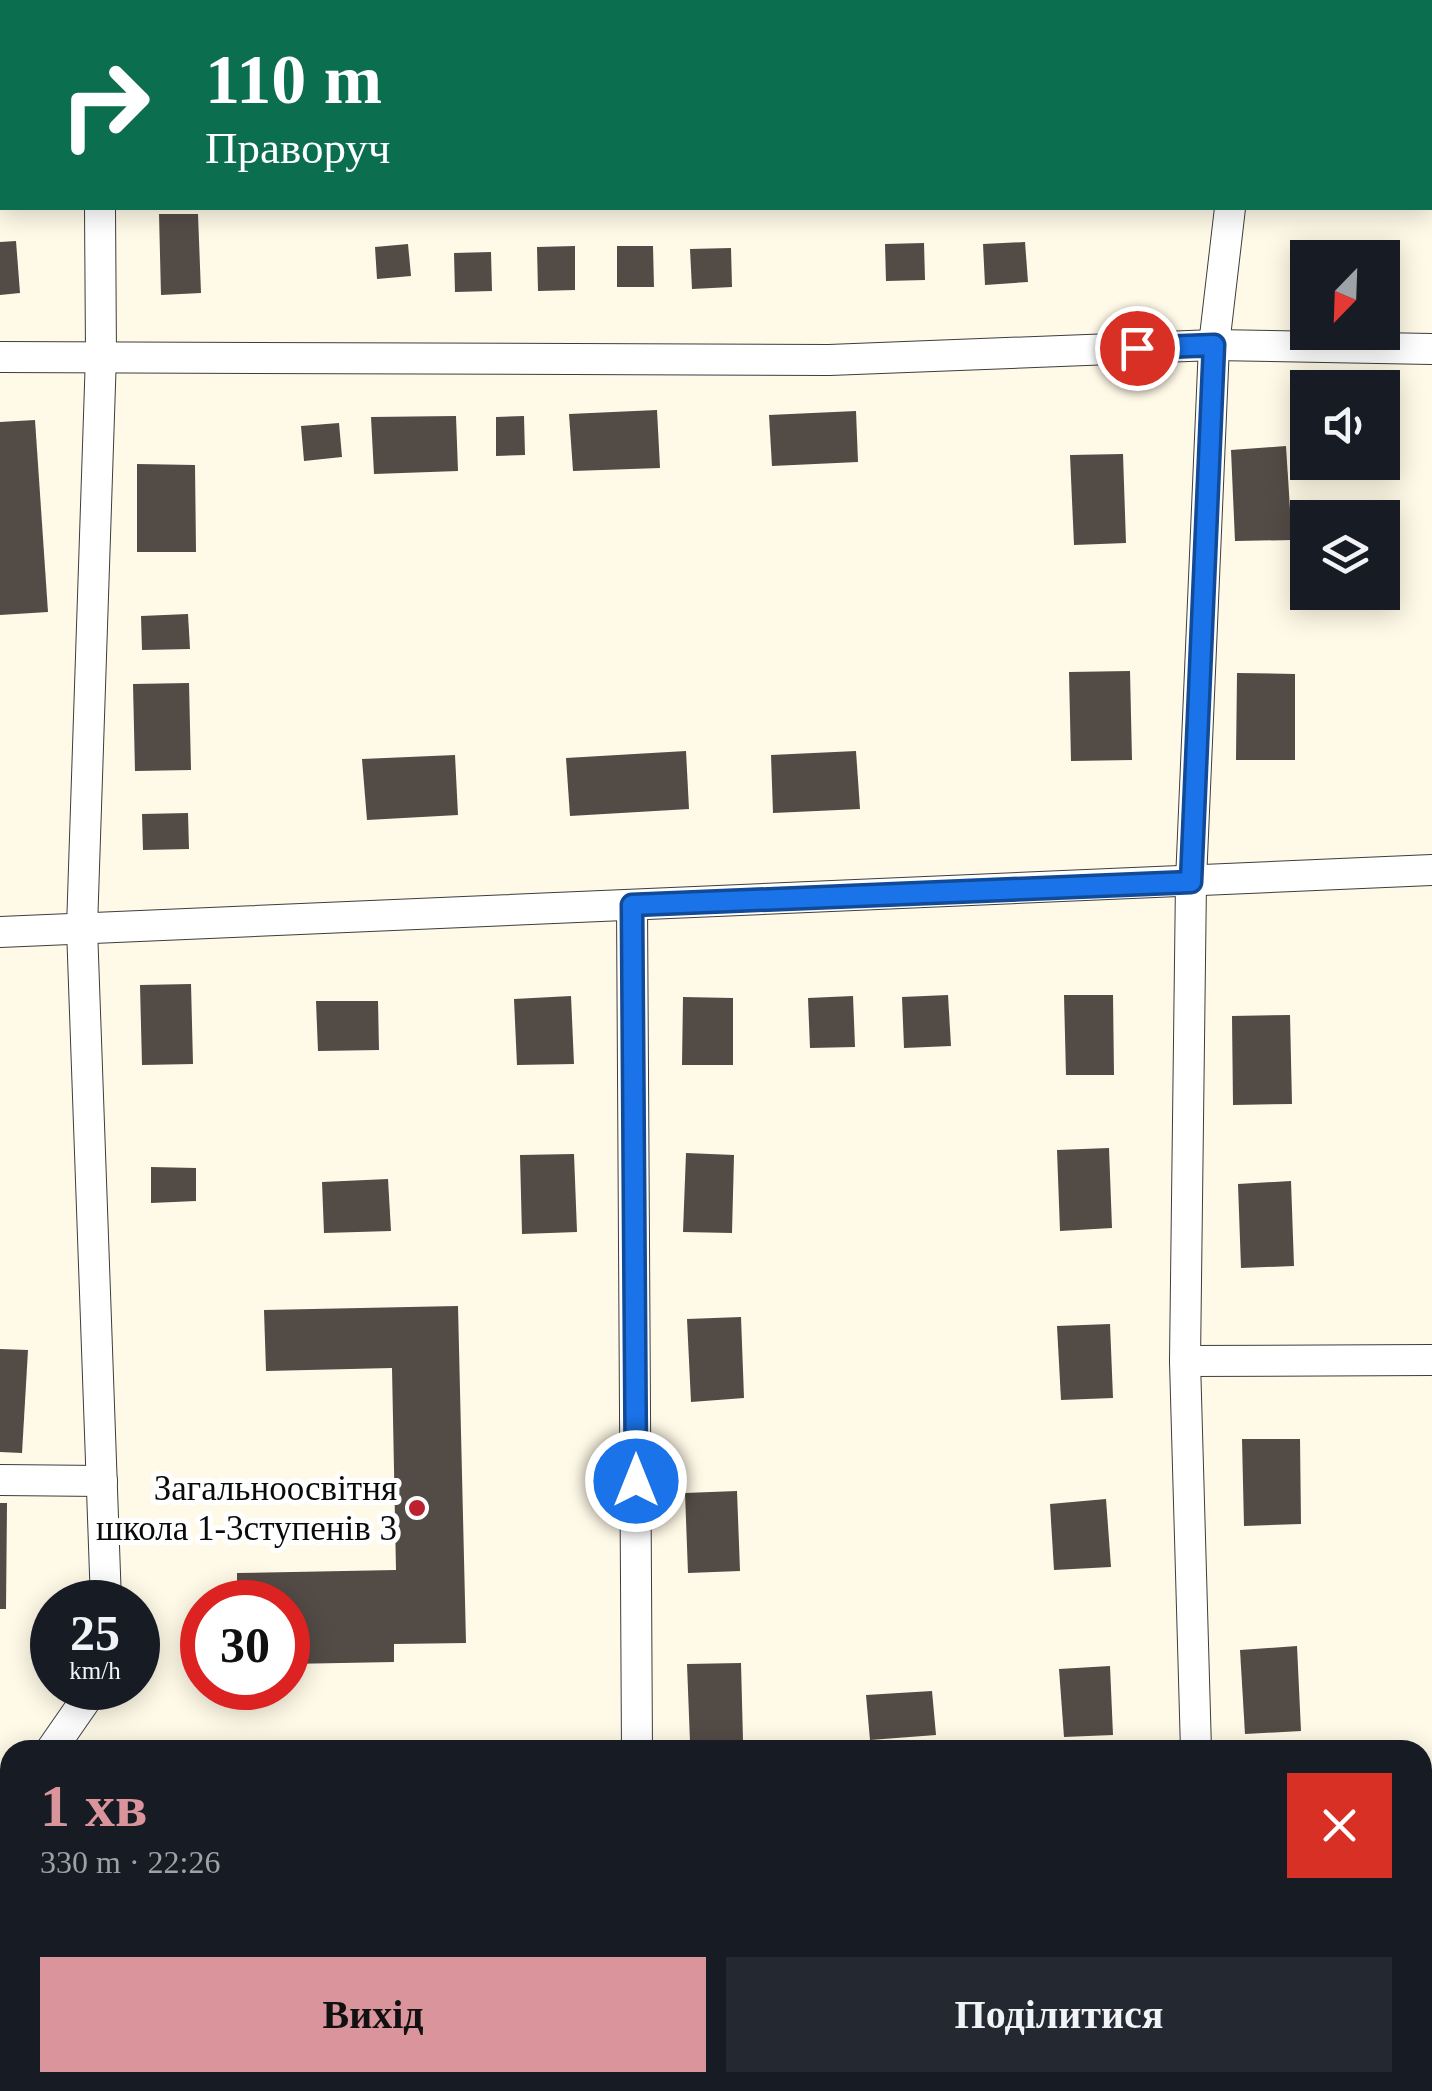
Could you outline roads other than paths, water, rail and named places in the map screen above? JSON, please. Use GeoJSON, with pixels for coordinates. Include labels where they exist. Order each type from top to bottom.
{"type":"FeatureCollection","features":[{"type":"Feature","properties":{"kind":"street"},"geometry":{"type":"LineString","coordinates":[[100,210],[101,356],[82,928],[105,1580]]}},
{"type":"Feature","properties":{"kind":"street"},"geometry":{"type":"LineString","coordinates":[[1196,1740],[1185,1360],[1191,882],[1214,345],[1230,210]]}},
{"type":"Feature","properties":{"kind":"street"},"geometry":{"type":"LineString","coordinates":[[0,357],[830,360],[1214,345],[1432,349]]}},
{"type":"Feature","properties":{"kind":"street"},"geometry":{"type":"LineString","coordinates":[[0,932],[1432,870]]}},
{"type":"Feature","properties":{"kind":"street"},"geometry":{"type":"LineString","coordinates":[[632,905],[637,1740]]}},
{"type":"Feature","properties":{"kind":"street"},"geometry":{"type":"LineString","coordinates":[[1185,1360],[1432,1360]]}},
{"type":"Feature","properties":{"kind":"street"},"geometry":{"type":"LineString","coordinates":[[0,1480],[102,1481]]}},
{"type":"Feature","properties":{"kind":"street"},"geometry":{"type":"LineString","coordinates":[[59,1740],[79,1710]]}},
{"type":"Feature","properties":{"kind":"place","name":"Загальноосвiтня школа 1-3ступенiв 3"},"geometry":{"type":"Point","coordinates":[417,1508]}}]}
